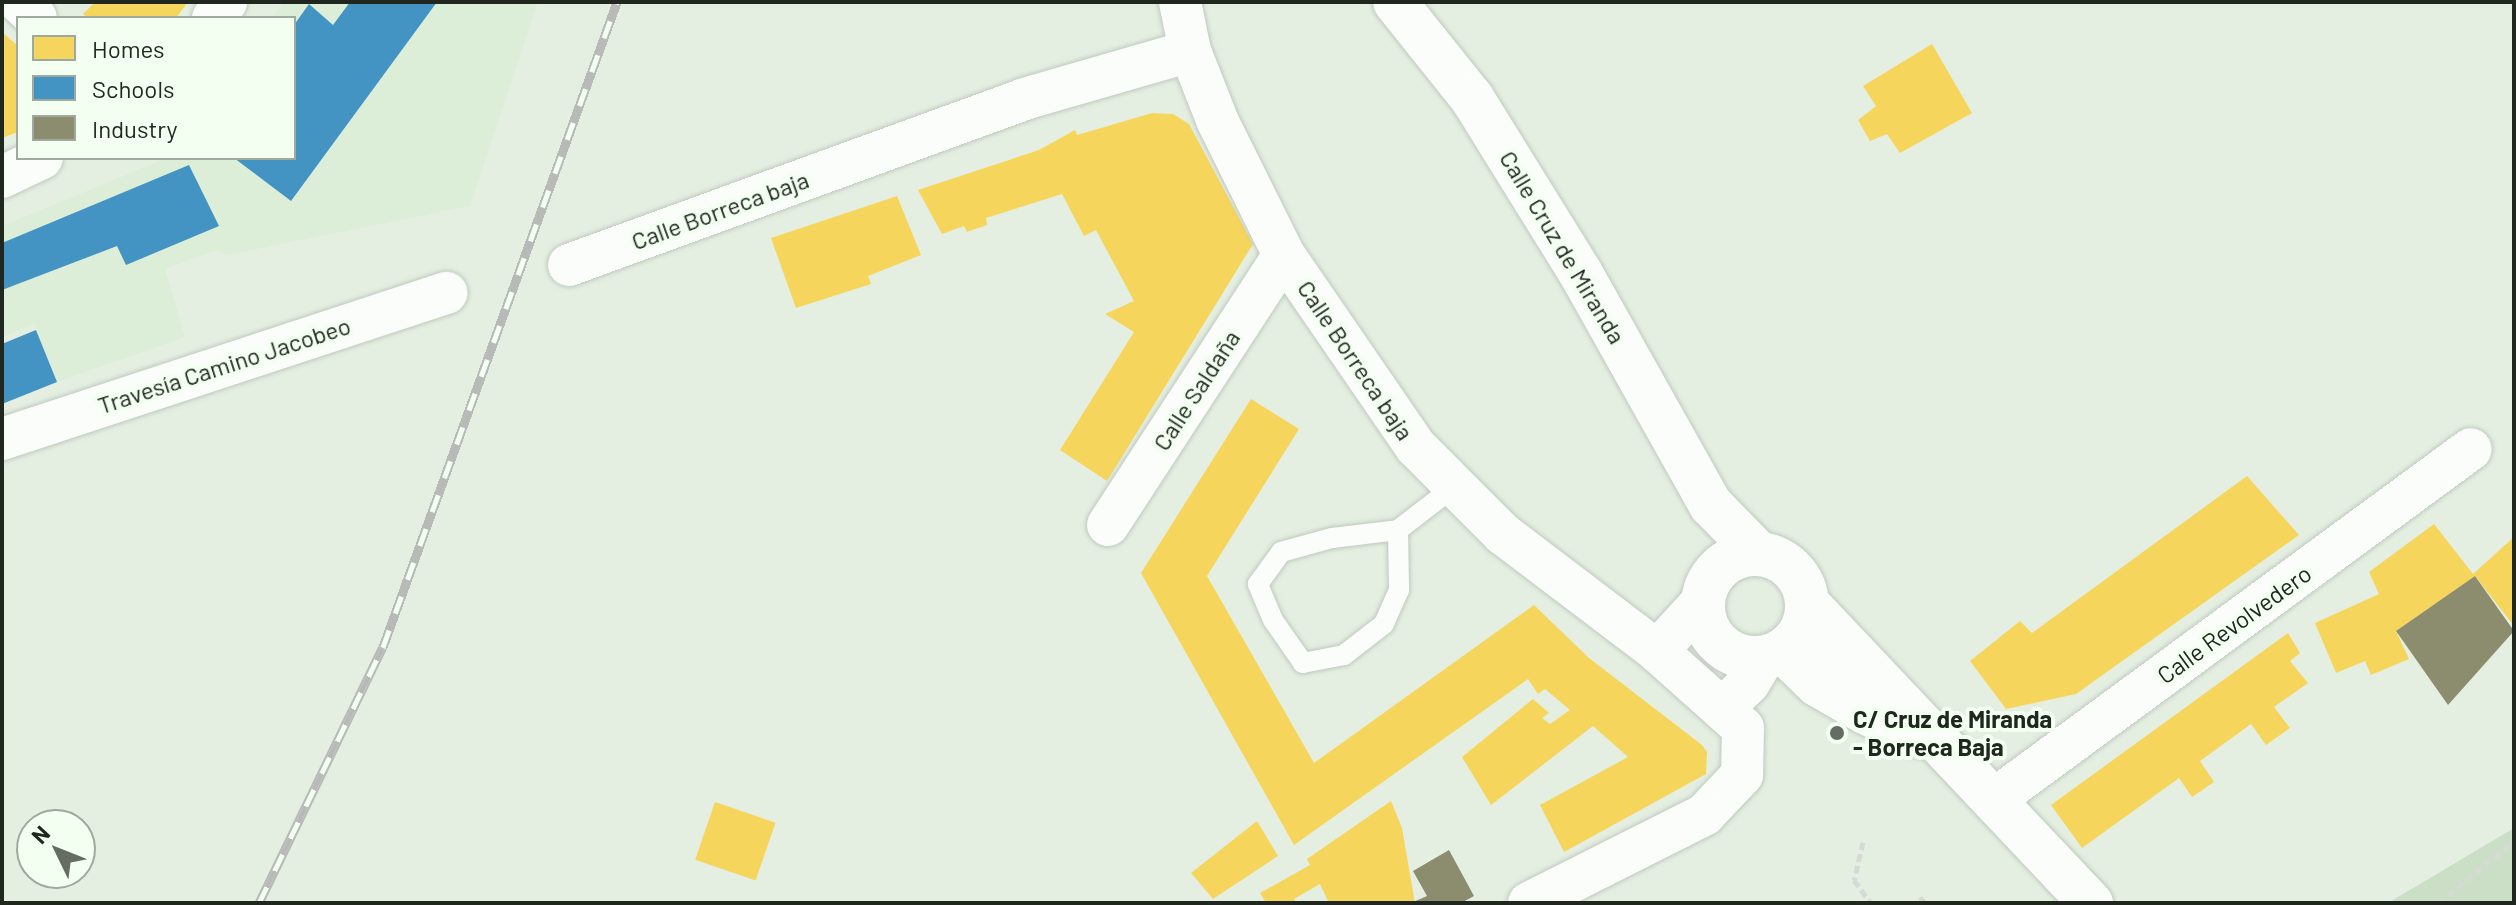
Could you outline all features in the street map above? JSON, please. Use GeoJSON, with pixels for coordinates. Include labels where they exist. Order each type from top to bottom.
{"type":"FeatureCollection","features":[{"type":"Feature","properties":{"kind":"street"},"geometry":{"type":"LineString","coordinates":[[19,2],[34,16]]}},
{"type":"Feature","properties":{"kind":"street","name":"Calle Borreca baja"},"geometry":{"type":"LineString","coordinates":[[1180,2],[1190,51],[1218,122],[1284,255],[1373,391],[1416,447],[1515,544],[1657,651],[1743,728],[1742,775],[1704,815],[1529,903]]}},
{"type":"Feature","properties":{"kind":"street","name":"Calle Cruz de Miranda"},"geometry":{"type":"LineString","coordinates":[[1395,2],[1472,98],[1636,369],[1711,505],[1757,552]]}},
{"type":"Feature","properties":{"kind":"street","name":"Calle Borreca baja"},"geometry":{"type":"LineString","coordinates":[[569,265],[1024,99],[1190,51]]}},
{"type":"Feature","properties":{"kind":"street"},"geometry":{"type":"LineString","coordinates":[[2,177],[38,160]]}},
{"type":"Feature","properties":{"kind":"street","name":"Calle Saldaña"},"geometry":{"type":"LineString","coordinates":[[1108,525],[1284,255]]}},
{"type":"Feature","properties":{"kind":"street","name":"Travesía Camino Jacobeo"},"geometry":{"type":"LineString","coordinates":[[2,439],[447,293]]}},
{"type":"Feature","properties":{"kind":"street","name":"Calle Revolvedero"},"geometry":{"type":"LineString","coordinates":[[1996,798],[2471,449]]}},
{"type":"Feature","properties":{"kind":"street","name":"Calle Cruz de Miranda"},"geometry":{"type":"LineString","coordinates":[[1707,588],[1711,505]]}},
{"type":"Feature","properties":{"kind":"street"},"geometry":{"type":"LineString","coordinates":[[1657,651],[1731,558],[1757,552],[1787,563],[1803,581],[1808,604],[1801,632],[1772,655],[1722,709]]}},
{"type":"Feature","properties":{"kind":"street"},"geometry":{"type":"LineString","coordinates":[[1707,588],[1707,629],[1724,649],[1743,658],[1772,655],[1914,715]]}},
{"type":"Feature","properties":{"kind":"street"},"geometry":{"type":"LineString","coordinates":[[1808,604],[1996,798],[2091,903]]}},
{"type":"Feature","properties":{"kind":"lane"},"geometry":{"type":"LineString","coordinates":[[1398,530],[1399,590],[1384,624],[1344,655],[1303,663],[1273,620],[1258,584],[1281,552],[1332,538],[1398,530],[1455,486]]}},
{"type":"Feature","properties":{"kind":"lane"},"geometry":{"type":"LineString","coordinates":[[1772,655],[1810,694],[1860,723],[1906,745],[1954,754]]}},
{"type":"Feature","properties":{"kind":"path"},"geometry":{"type":"LineString","coordinates":[[2438,903],[2514,841]]}},
{"type":"Feature","properties":{"kind":"path"},"geometry":{"type":"LineString","coordinates":[[1863,842],[1854,880],[1871,903]]}},
{"type":"Feature","properties":{"kind":"path"},"geometry":{"type":"LineString","coordinates":[[1920,897],[1925,903]]}},
{"type":"Feature","properties":{"kind":"shaded area"},"geometry":{"type":"Polygon","coordinates":[[[284,2],[538,2],[470,206],[227,255],[217,250],[165,269],[185,337],[57,382],[35,324],[2,337],[2,226],[162,160],[296,160],[296,16],[274,16],[284,2]]]}},
{"type":"Feature","properties":{"kind":"shaded area"},"geometry":{"type":"Polygon","coordinates":[[[2514,828],[2514,903],[2388,903],[2514,828]]]}},
{"type":"Feature","properties":{"kind":"building: Homes"},"geometry":{"type":"Polygon","coordinates":[[[95,2],[188,2],[178,16],[83,14],[95,2]]]}},
{"type":"Feature","properties":{"kind":"building: Homes"},"geometry":{"type":"Polygon","coordinates":[[[2,32],[16,44],[16,133],[2,138],[2,32]]]}},
{"type":"Feature","properties":{"kind":"building: Homes"},"geometry":{"type":"Polygon","coordinates":[[[1932,44],[1972,113],[1900,153],[1887,134],[1870,141],[1858,120],[1876,106],[1863,86],[1932,44]]]}},
{"type":"Feature","properties":{"kind":"building: Homes"},"geometry":{"type":"Polygon","coordinates":[[[1152,113],[1173,114],[1189,124],[1253,244],[1107,481],[1060,450],[1134,332],[1105,314],[1134,301],[1096,230],[1084,236],[1062,194],[986,218],[987,225],[967,232],[964,226],[942,234],[918,190],[1039,150],[1075,130],[1077,135],[1152,113]]]}},
{"type":"Feature","properties":{"kind":"building: Homes"},"geometry":{"type":"Polygon","coordinates":[[[897,196],[921,255],[868,276],[871,284],[796,308],[771,238],[897,196]]]}},
{"type":"Feature","properties":{"kind":"building: Homes"},"geometry":{"type":"Polygon","coordinates":[[[1251,399],[1299,429],[1207,576],[1314,763],[1534,605],[1589,658],[1702,745],[1707,752],[1706,774],[1564,852],[1540,805],[1628,757],[1593,726],[1491,805],[1462,757],[1533,699],[1549,713],[1542,718],[1550,724],[1570,710],[1545,689],[1538,694],[1528,679],[1294,845],[1141,573],[1251,399]]]}},
{"type":"Feature","properties":{"kind":"building: Homes"},"geometry":{"type":"Polygon","coordinates":[[[2247,476],[2299,535],[2076,694],[2006,709],[1970,661],[2020,621],[2032,633],[2247,476]]]}},
{"type":"Feature","properties":{"kind":"building: Homes"},"geometry":{"type":"Polygon","coordinates":[[[2434,524],[2473,574],[2514,537],[2514,626],[2475,576],[2396,631],[2409,659],[2371,675],[2365,661],[2336,673],[2315,623],[2379,594],[2369,572],[2434,524]]]}},
{"type":"Feature","properties":{"kind":"building: Homes"},"geometry":{"type":"Polygon","coordinates":[[[2288,633],[2300,653],[2290,661],[2308,683],[2274,707],[2290,728],[2266,745],[2251,724],[2200,761],[2214,782],[2192,797],[2179,778],[2082,848],[2051,805],[2288,633]]]}},
{"type":"Feature","properties":{"kind":"building: Homes"},"geometry":{"type":"Polygon","coordinates":[[[1391,801],[1402,828],[1415,903],[1329,903],[1320,884],[1294,899],[1296,903],[1266,903],[1260,893],[1310,865],[1307,859],[1391,801]]]}},
{"type":"Feature","properties":{"kind":"building: Homes"},"geometry":{"type":"Polygon","coordinates":[[[715,802],[776,823],[756,881],[695,860],[715,802]]]}},
{"type":"Feature","properties":{"kind":"building: Homes"},"geometry":{"type":"Polygon","coordinates":[[[1257,821],[1278,856],[1213,899],[1191,873],[1257,821]]]}},
{"type":"Feature","properties":{"kind":"building: Schools"},"geometry":{"type":"Polygon","coordinates":[[[350,2],[437,2],[291,201],[237,160],[296,160],[296,22],[309,4],[333,25],[350,2]]]}},
{"type":"Feature","properties":{"kind":"building: Schools"},"geometry":{"type":"Polygon","coordinates":[[[189,165],[219,226],[126,265],[117,246],[2,290],[2,243],[189,165]]]}},
{"type":"Feature","properties":{"kind":"building: Schools"},"geometry":{"type":"Polygon","coordinates":[[[36,330],[57,382],[2,404],[2,344],[36,330]]]}},
{"type":"Feature","properties":{"kind":"building: Industry"},"geometry":{"type":"Polygon","coordinates":[[[2475,576],[2514,631],[2448,705],[2396,631],[2475,576]]]}},
{"type":"Feature","properties":{"kind":"building: Industry"},"geometry":{"type":"Polygon","coordinates":[[[1449,850],[1474,896],[1461,903],[1411,903],[1427,896],[1413,871],[1449,850]]]}},
{"type":"Feature","properties":{"kind":"railway"},"geometry":{"type":"LineString","coordinates":[[259,903],[383,647],[617,2]]}},
{"type":"Feature","properties":{"kind":"place","name":"C/ Cruz de Miranda - Borreca Baja"},"geometry":{"type":"Point","coordinates":[1837,733]}}]}
